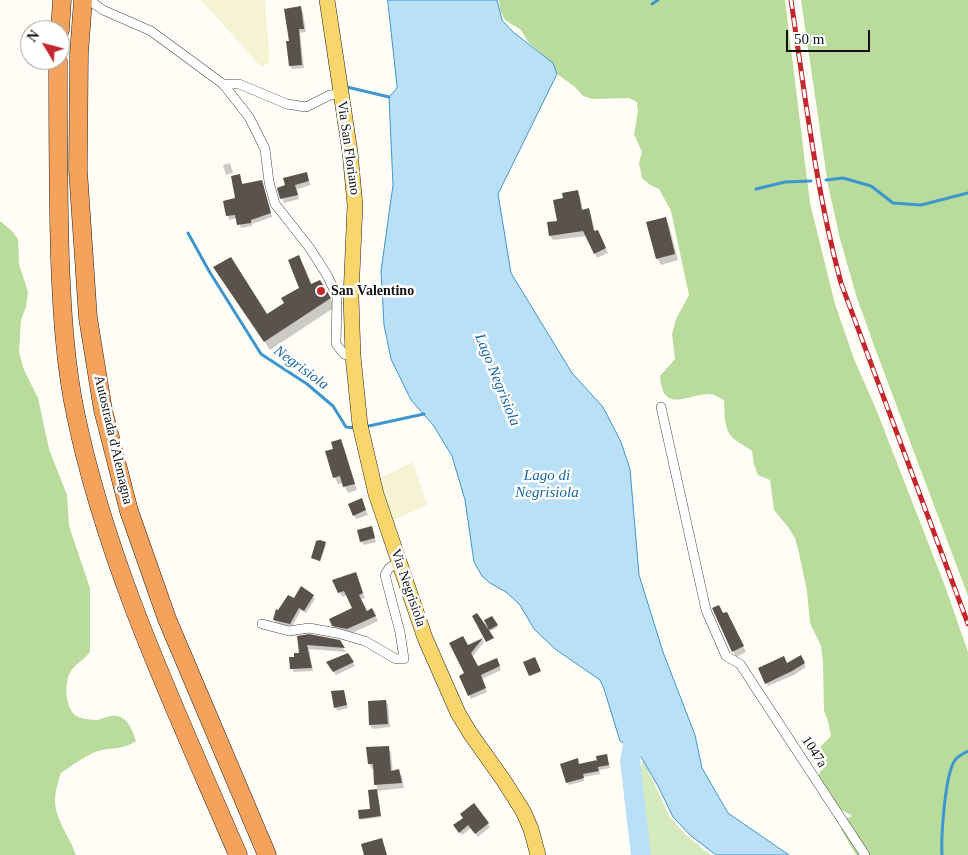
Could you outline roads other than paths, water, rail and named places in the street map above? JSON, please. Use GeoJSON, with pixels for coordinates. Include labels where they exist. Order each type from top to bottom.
{"type":"FeatureCollection","features":[{"type":"Feature","properties":{"kind":"highway"},"geometry":{"type":"LineString","coordinates":[[61,20],[62,0]]}},
{"type":"Feature","properties":{"kind":"highway","name":"Autostrada d'Alemagna"},"geometry":{"type":"LineString","coordinates":[[83,0],[79,54],[78,170],[88,318],[103,410],[129,511],[167,618],[267,855]]}},
{"type":"Feature","properties":{"kind":"highway","name":"Autostrada d'Alemagna"},"geometry":{"type":"LineString","coordinates":[[58,70],[57,169],[63,324],[75,415],[101,516],[143,633],[238,855]]}},
{"type":"Feature","properties":{"kind":"main road","name":"Via San Floriano"},"geometry":{"type":"LineString","coordinates":[[327,0],[350,152],[355,205],[351,297]]}},
{"type":"Feature","properties":{"kind":"main road","name":"Via Negrisiola"},"geometry":{"type":"LineString","coordinates":[[351,297],[353,356],[360,427],[376,494],[425,638],[458,712],[523,811],[531,829],[538,855]]}},
{"type":"Feature","properties":{"kind":"street"},"geometry":{"type":"LineString","coordinates":[[89,0],[103,10],[151,31],[223,84],[249,117],[265,149],[269,182],[275,204],[309,247],[327,275],[337,296],[336,344],[344,354],[353,356]]}},
{"type":"Feature","properties":{"kind":"street"},"geometry":{"type":"LineString","coordinates":[[223,84],[239,84],[287,104],[306,106],[330,95],[340,94]]}},
{"type":"Feature","properties":{"kind":"street","name":"1047a"},"geometry":{"type":"LineString","coordinates":[[661,407],[706,610],[726,656],[740,664],[865,855]]}},
{"type":"Feature","properties":{"kind":"street"},"geometry":{"type":"LineString","coordinates":[[262,624],[289,631],[309,628],[337,633],[365,641],[396,660],[404,659],[400,632],[385,575],[389,568],[399,562]]}},
{"type":"Feature","properties":{"kind":"water","name":"Lago di Negrisiola"},"geometry":{"type":"Polygon","coordinates":[[[388,0],[497,0],[502,20],[513,32],[553,63],[557,74],[498,194],[511,273],[572,373],[603,407],[621,442],[630,469],[639,575],[663,652],[695,735],[702,768],[728,813],[789,855],[716,855],[690,835],[673,817],[637,750],[620,741],[600,680],[555,649],[534,629],[520,605],[506,592],[482,576],[474,562],[465,500],[452,456],[433,425],[411,400],[391,359],[384,325],[381,271],[393,185],[389,97],[397,88],[388,0]]]}},
{"type":"Feature","properties":{"kind":"waterway"},"geometry":{"type":"LineString","coordinates":[[652,4],[658,0]]}},
{"type":"Feature","properties":{"kind":"waterway"},"geometry":{"type":"LineString","coordinates":[[347,87],[389,97]]}},
{"type":"Feature","properties":{"kind":"waterway"},"geometry":{"type":"LineString","coordinates":[[826,180],[843,178],[871,186],[893,203],[921,205],[968,193]]}},
{"type":"Feature","properties":{"kind":"waterway"},"geometry":{"type":"LineString","coordinates":[[756,189],[785,182],[811,181]]}},
{"type":"Feature","properties":{"kind":"waterway","name":"Negrisiola"},"geometry":{"type":"LineString","coordinates":[[188,233],[209,271],[261,354],[307,384],[333,406],[346,427],[355,428]]}},
{"type":"Feature","properties":{"kind":"waterway","name":"Negrisiola"},"geometry":{"type":"LineString","coordinates":[[364,427],[424,414]]}},
{"type":"Feature","properties":{"kind":"waterway"},"geometry":{"type":"LineString","coordinates":[[641,855],[630,761],[633,745],[655,735]]}},
{"type":"Feature","properties":{"kind":"waterway"},"geometry":{"type":"LineString","coordinates":[[942,855],[943,820],[949,778],[955,760],[968,751]]}},
{"type":"Feature","properties":{"kind":"railway"},"geometry":{"type":"LineString","coordinates":[[791,0],[818,178],[841,283],[968,624]]}},
{"type":"Feature","properties":{"kind":"place","name":"San Valentino"},"geometry":{"type":"Point","coordinates":[321,291]}},
{"type":"Feature","properties":{"kind":"water label","name":"Lago Negrisiola"},"geometry":{"type":"Point","coordinates":[497,380]}}]}
